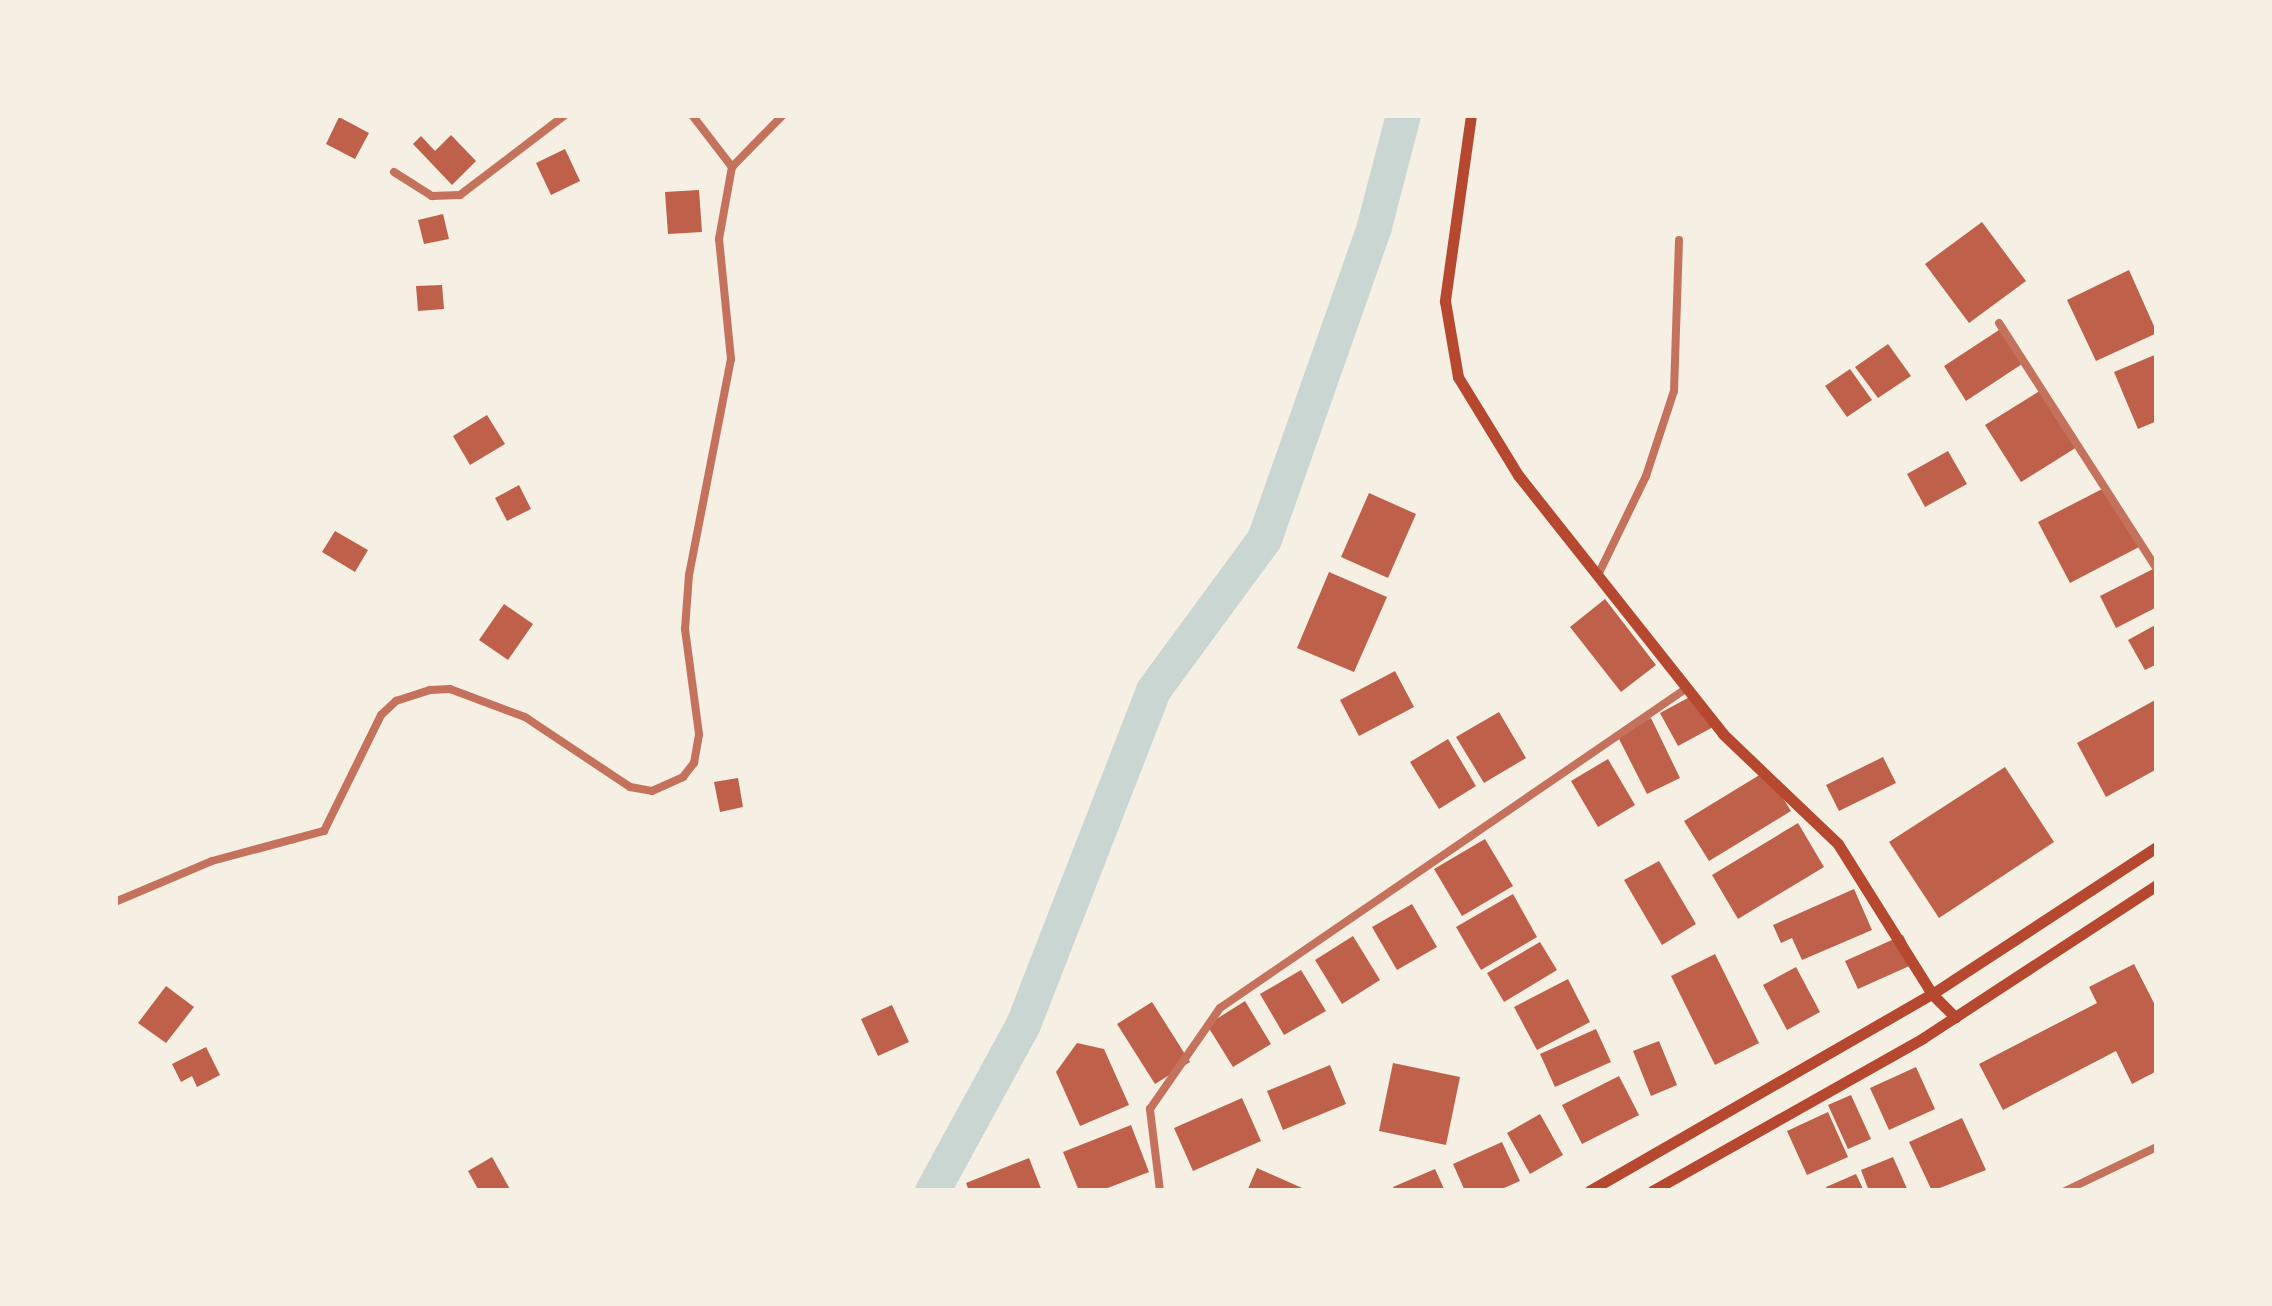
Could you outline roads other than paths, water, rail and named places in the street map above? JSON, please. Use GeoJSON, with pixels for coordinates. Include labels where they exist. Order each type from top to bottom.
{"type":"FeatureCollection","features":[{"type":"Feature","properties":{"kind":"main road"},"geometry":{"type":"LineString","coordinates":[[1471,115],[1445,301],[1458,377],[1518,475],[1723,734],[1838,844],[1932,994],[1955,1017]]}},
{"type":"Feature","properties":{"kind":"main road"},"geometry":{"type":"LineString","coordinates":[[1590,1191],[1932,994],[2157,847]]}},
{"type":"Feature","properties":{"kind":"main road"},"geometry":{"type":"LineString","coordinates":[[1652,1191],[1955,1017],[2157,885]]}},
{"type":"Feature","properties":{"kind":"street"},"geometry":{"type":"LineString","coordinates":[[394,172],[432,196],[460,195],[565,115]]}},
{"type":"Feature","properties":{"kind":"street"},"geometry":{"type":"LineString","coordinates":[[692,115],[732,168]]}},
{"type":"Feature","properties":{"kind":"street"},"geometry":{"type":"LineString","coordinates":[[115,902],[212,861],[324,831],[336,817],[381,716],[396,701],[430,690],[450,690],[525,718],[630,787],[652,791],[683,777],[694,763],[699,734],[685,629],[689,575],[731,359],[718,239],[732,168],[784,115]]}},
{"type":"Feature","properties":{"kind":"street"},"geometry":{"type":"LineString","coordinates":[[1599,573],[1646,476],[1674,392],[1680,240]]}},
{"type":"Feature","properties":{"kind":"street"},"geometry":{"type":"LineString","coordinates":[[1999,324],[2132,521],[2157,569]]}},
{"type":"Feature","properties":{"kind":"street"},"geometry":{"type":"LineString","coordinates":[[1160,1191],[1150,1109],[1220,1008],[1687,688]]}},
{"type":"Feature","properties":{"kind":"street"},"geometry":{"type":"LineString","coordinates":[[2065,1191],[2157,1147]]}},
{"type":"Feature","properties":{"kind":"waterway"},"geometry":{"type":"LineString","coordinates":[[932,1191],[1023,1024],[1153,690],[1264,539],[1374,226],[1403,115]]}}]}
